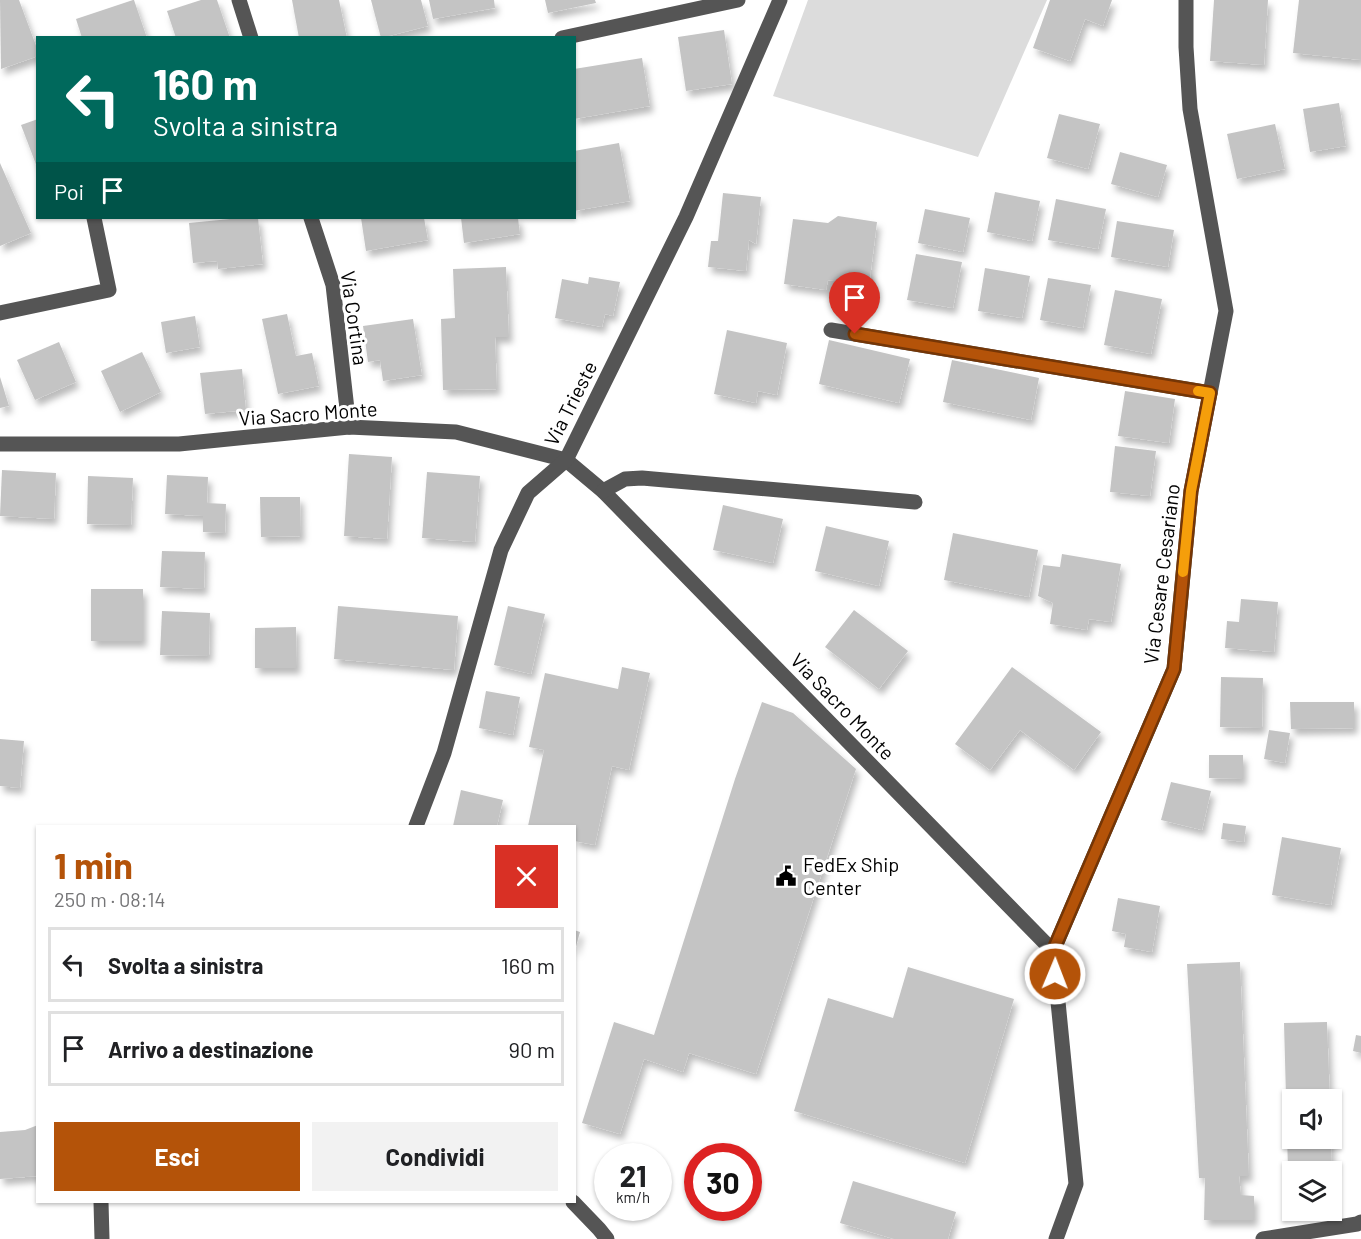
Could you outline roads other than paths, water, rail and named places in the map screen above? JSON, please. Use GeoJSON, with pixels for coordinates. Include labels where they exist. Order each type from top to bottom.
{"type":"FeatureCollection","features":[{"type":"Feature","properties":{"kind":"street"},"geometry":{"type":"LineString","coordinates":[[238,0],[250,36]]}},
{"type":"Feature","properties":{"kind":"street"},"geometry":{"type":"LineString","coordinates":[[571,36],[738,0]]}},
{"type":"Feature","properties":{"kind":"street","name":"Via Trieste"},"geometry":{"type":"LineString","coordinates":[[416,825],[444,753],[501,550],[528,493],[566,460],[686,217],[780,0]]}},
{"type":"Feature","properties":{"kind":"street","name":"Via Cesare Cesariano"},"geometry":{"type":"LineString","coordinates":[[1056,1239],[1076,1184],[1053,951],[1174,669],[1191,491],[1226,311],[1190,109],[1186,0]]}},
{"type":"Feature","properties":{"kind":"street"},"geometry":{"type":"LineString","coordinates":[[0,312],[110,290],[94,219]]}},
{"type":"Feature","properties":{"kind":"street","name":"Via Cortina"},"geometry":{"type":"LineString","coordinates":[[311,219],[333,285],[348,427]]}},
{"type":"Feature","properties":{"kind":"street"},"geometry":{"type":"LineString","coordinates":[[831,330],[1210,393]]}},
{"type":"Feature","properties":{"kind":"street","name":"Via Sacro Monte"},"geometry":{"type":"LineString","coordinates":[[0,444],[179,444],[348,427],[456,432],[566,460],[603,491],[1053,951]]}},
{"type":"Feature","properties":{"kind":"street"},"geometry":{"type":"LineString","coordinates":[[603,491],[625,479],[642,478],[915,502]]}},
{"type":"Feature","properties":{"kind":"street"},"geometry":{"type":"LineString","coordinates":[[101,1203],[102,1239]]}},
{"type":"Feature","properties":{"kind":"street"},"geometry":{"type":"LineString","coordinates":[[574,1203],[607,1239]]}},
{"type":"Feature","properties":{"kind":"street"},"geometry":{"type":"LineString","coordinates":[[1263,1239],[1361,1222]]}},
{"type":"Feature","properties":{"kind":"place","name":"FedEx Ship Center"},"geometry":{"type":"Point","coordinates":[786,876]}}]}
